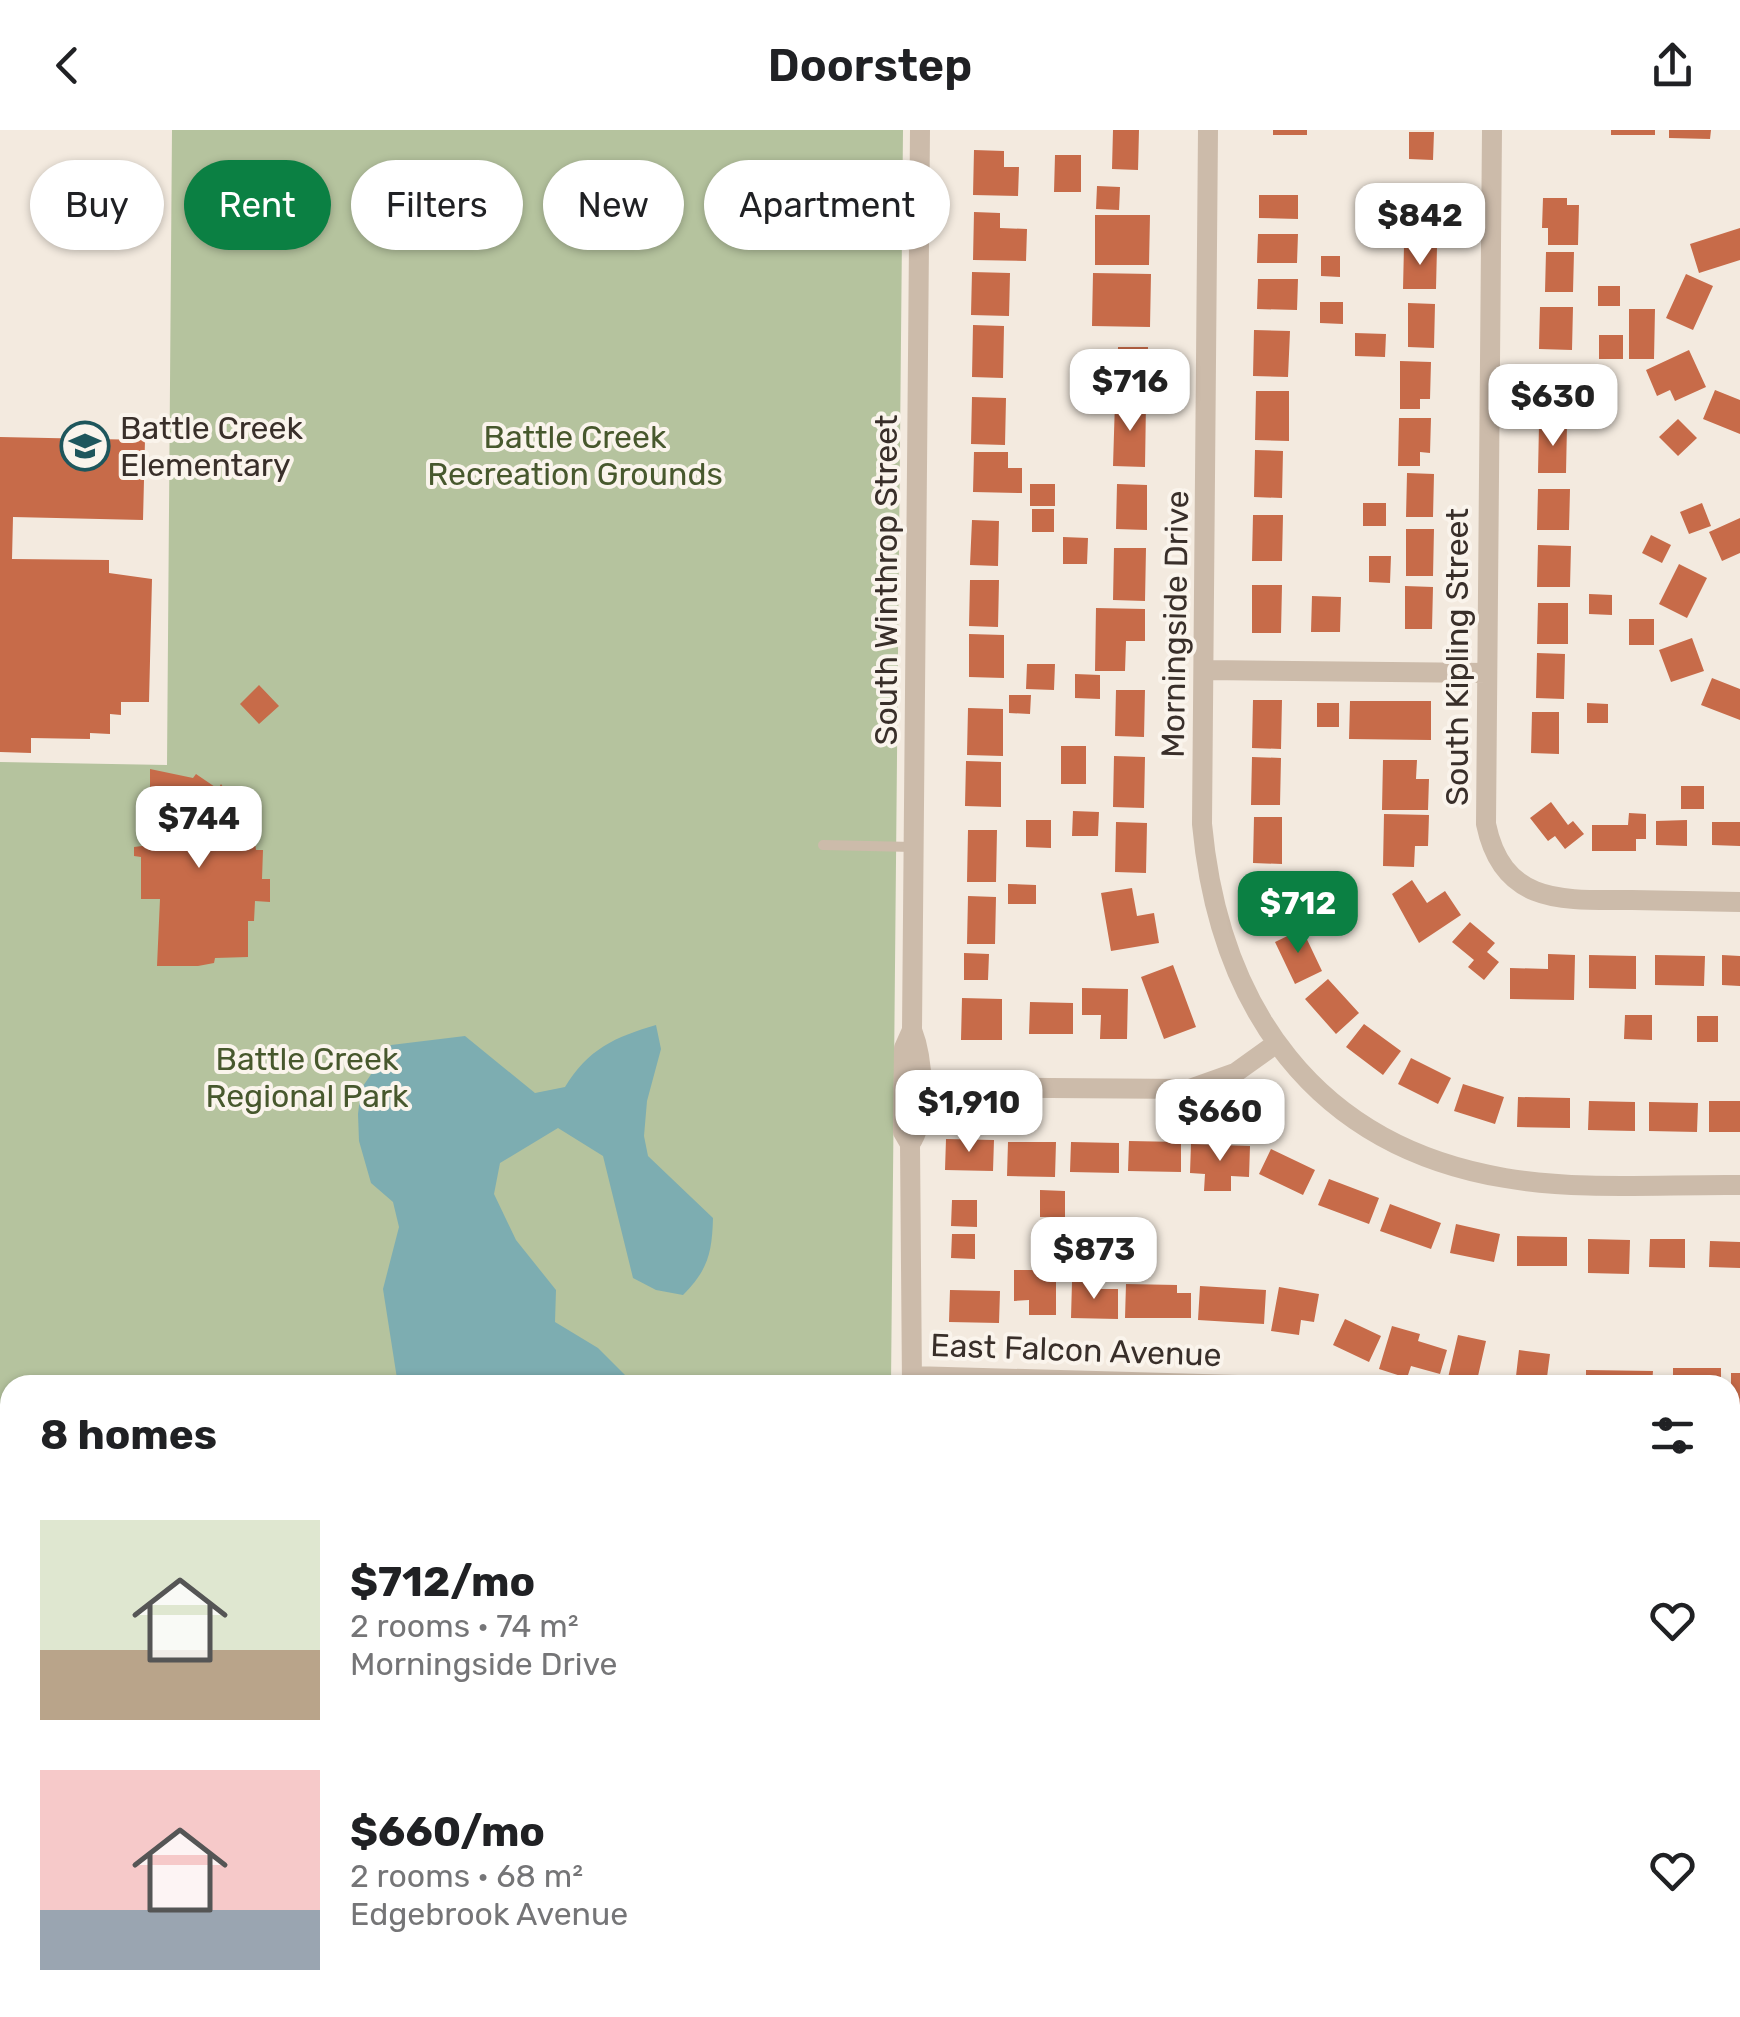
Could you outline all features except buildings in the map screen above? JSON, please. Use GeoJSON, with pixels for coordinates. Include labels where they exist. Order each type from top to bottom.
{"type":"FeatureCollection","features":[{"type":"Feature","properties":{"kind":"street","name":"South Winthrop Street"},"geometry":{"type":"LineString","coordinates":[[912,1375],[910,1144],[903,1132],[911,1087],[904,1048],[912,1030],[920,130]]}},
{"type":"Feature","properties":{"kind":"street","name":"Morningside Drive"},"geometry":{"type":"LineString","coordinates":[[1208,130],[1202,824],[1206,874],[1231,961],[1274,1045],[1314,1086],[1357,1120],[1411,1150],[1472,1172],[1556,1183],[1740,1185]]}},
{"type":"Feature","properties":{"kind":"street","name":"South Kipling Street"},"geometry":{"type":"LineString","coordinates":[[1492,130],[1486,673],[1486,824],[1490,846],[1511,876],[1530,889],[1560,900],[1740,902]]}},
{"type":"Feature","properties":{"kind":"street"},"geometry":{"type":"LineString","coordinates":[[1205,670],[1486,673]]}},
{"type":"Feature","properties":{"kind":"street"},"geometry":{"type":"LineString","coordinates":[[911,1087],[1190,1089],[1235,1072],[1274,1045]]}},
{"type":"Feature","properties":{"kind":"lane"},"geometry":{"type":"LineString","coordinates":[[823,845],[914,846]]}},
{"type":"Feature","properties":{"kind":"green space"},"geometry":{"type":"Polygon","coordinates":[[[172,130],[903,130],[903,160],[704,160],[704,250],[902,250],[891,1375],[0,1375],[0,762],[167,765],[172,130]]]}},
{"type":"Feature","properties":{"kind":"water"},"geometry":{"type":"Polygon","coordinates":[[[656,1025],[661,1049],[647,1101],[644,1136],[648,1156],[713,1218],[707,1260],[698,1277],[683,1295],[656,1290],[633,1278],[603,1156],[558,1128],[500,1163],[494,1194],[516,1240],[556,1290],[555,1322],[598,1348],[625,1375],[396,1375],[383,1289],[399,1227],[393,1202],[371,1183],[359,1141],[361,1089],[391,1045],[465,1036],[535,1093],[565,1087],[593,1054],[628,1034],[656,1025]]]}},
{"type":"Feature","properties":{"kind":"place","name":"Battle Creek Elementary"},"geometry":{"type":"Point","coordinates":[85,446]}},
{"type":"Feature","properties":{"kind":"park label","name":"Battle Creek Recreation Grounds"},"geometry":{"type":"Point","coordinates":[575,456]}},
{"type":"Feature","properties":{"kind":"park label","name":"Battle Creek Regional Park"},"geometry":{"type":"Point","coordinates":[307,1078]}}]}
